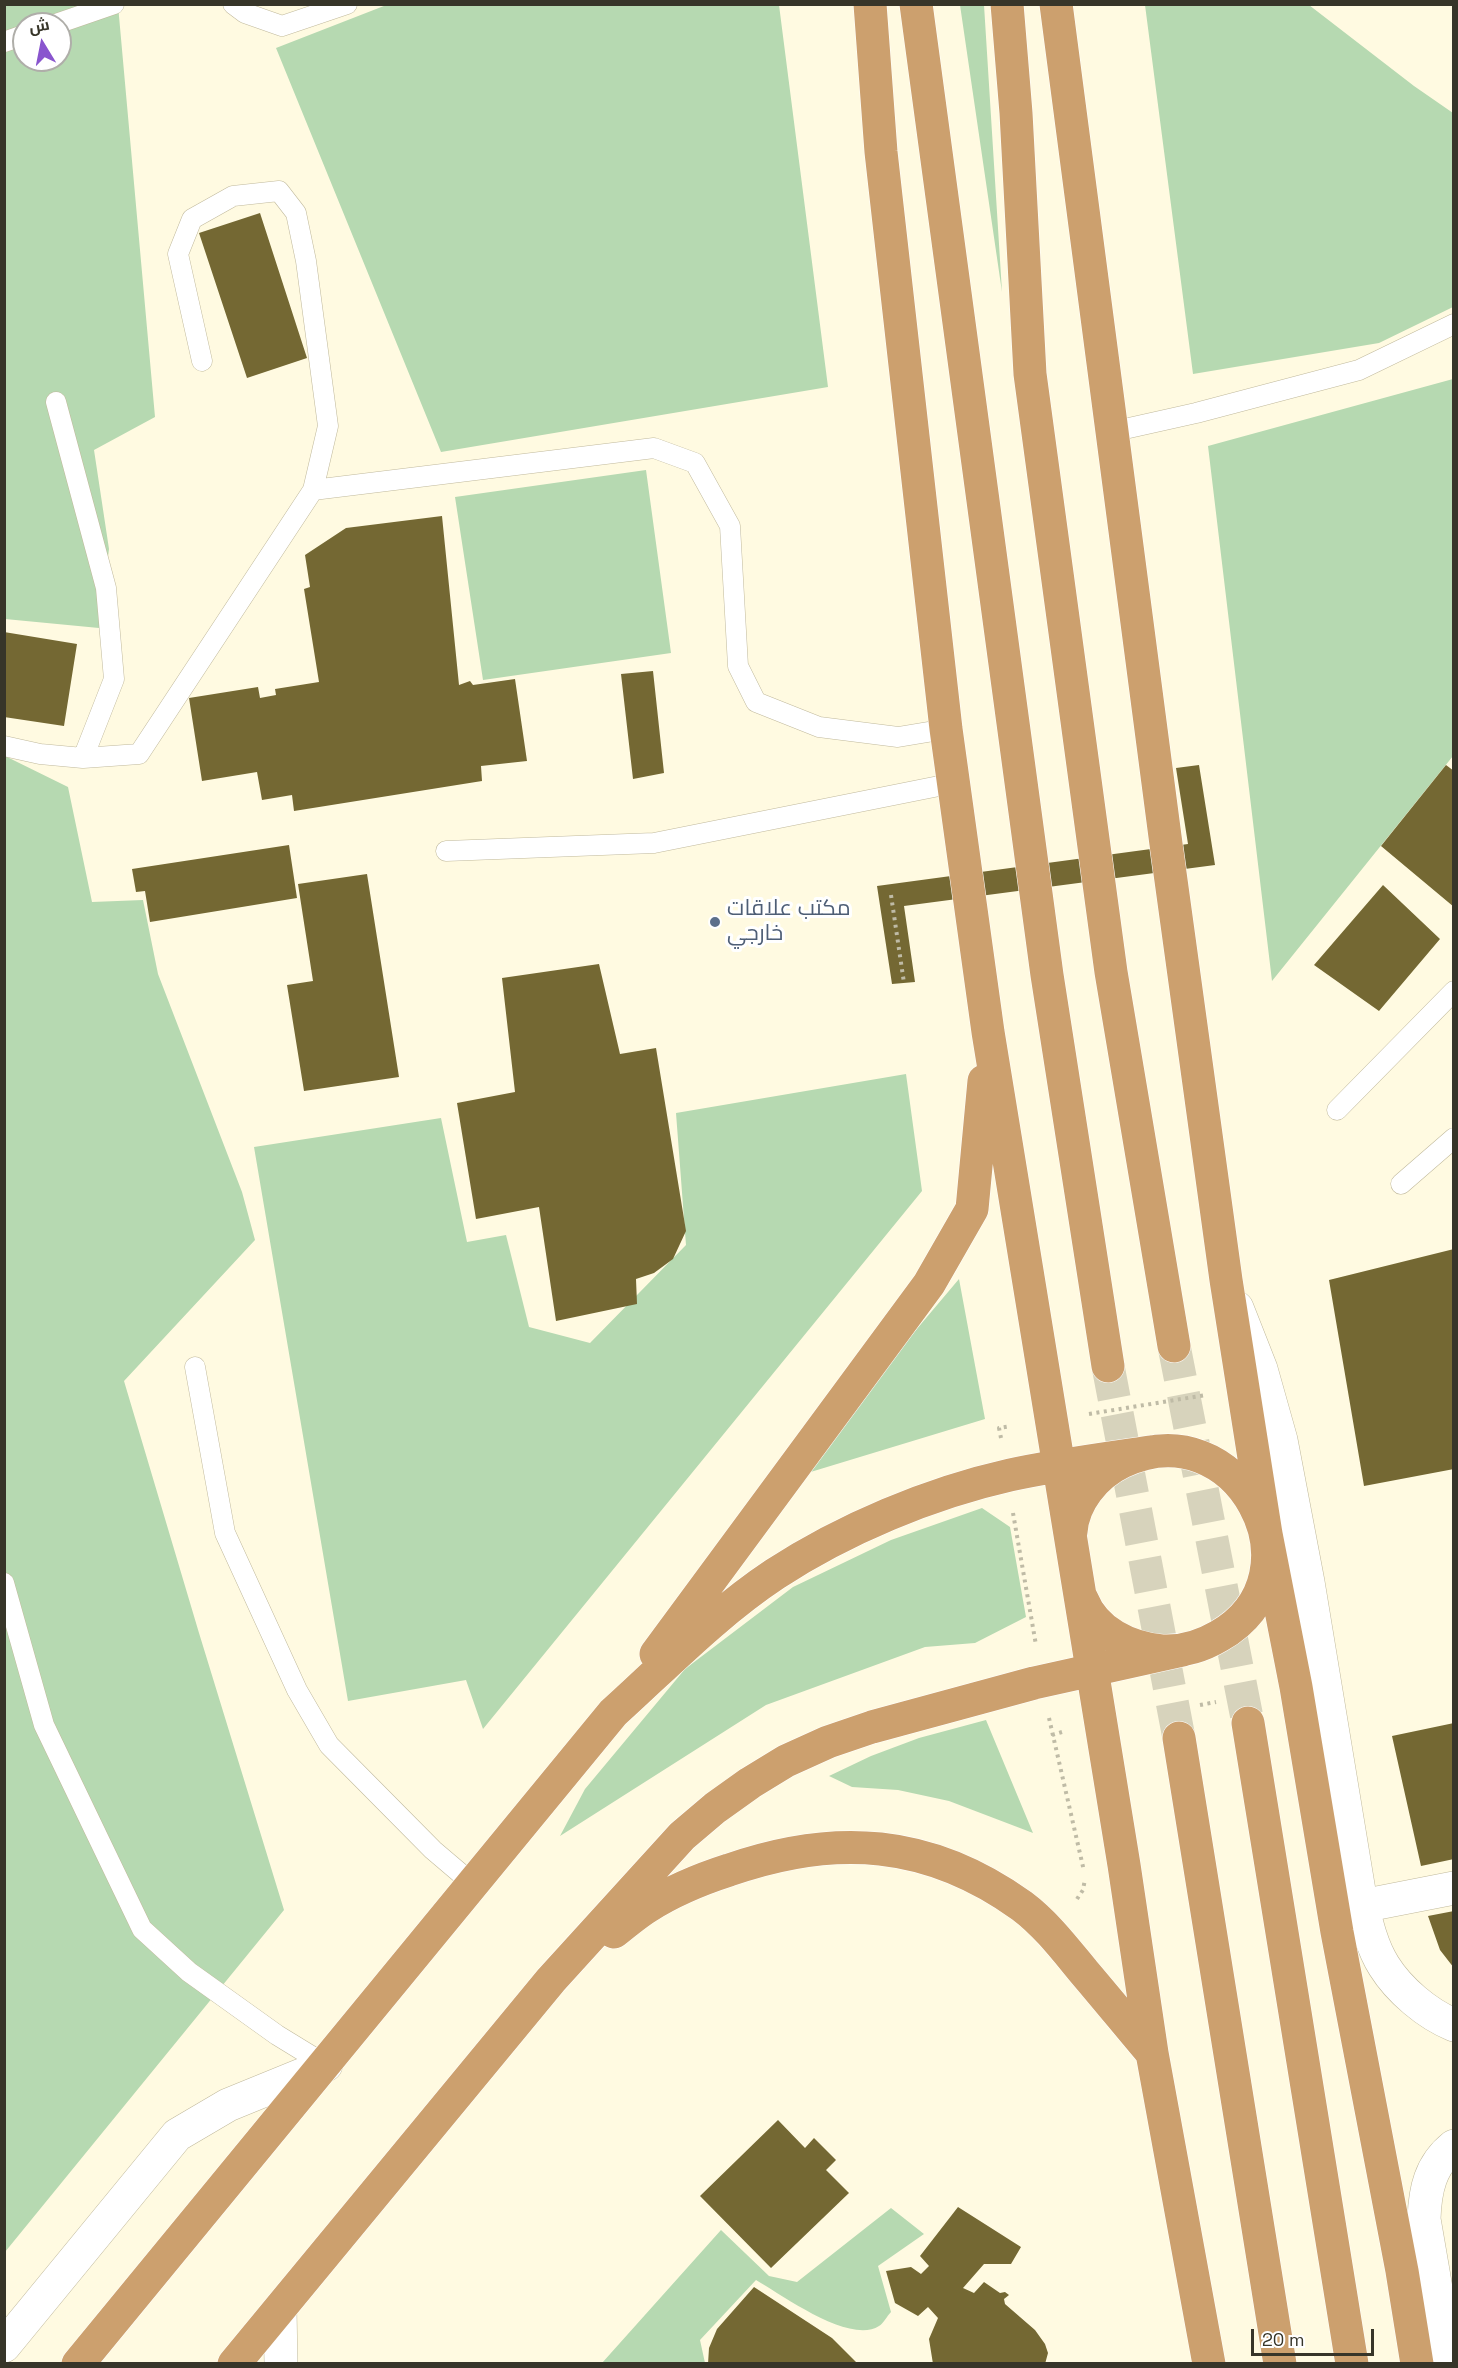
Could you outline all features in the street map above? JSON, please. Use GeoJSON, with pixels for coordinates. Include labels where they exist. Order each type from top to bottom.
{"type":"FeatureCollection","features":[{"type":"Feature","properties":{"kind":"highway"},"geometry":{"type":"LineString","coordinates":[[870,4],[881,152],[946,729],[988,1032],[1122,1853],[1152,2053],[1209,2364]]}},
{"type":"Feature","properties":{"kind":"highway"},"geometry":{"type":"LineString","coordinates":[[916,4],[1047,975],[1107,1366]]}},
{"type":"Feature","properties":{"kind":"highway"},"geometry":{"type":"LineString","coordinates":[[1006,4],[1016,113],[1030,374],[1111,972],[1174,1346]]}},
{"type":"Feature","properties":{"kind":"highway"},"geometry":{"type":"LineString","coordinates":[[1056,4],[1111,432],[1226,1281],[1266,1534],[1296,1687],[1337,1932],[1402,2271],[1417,2364]]}},
{"type":"Feature","properties":{"kind":"highway"},"geometry":{"type":"LineString","coordinates":[[78,2364],[613,1713],[929,1284],[972,1209],[988,1032]]}},
{"type":"Feature","properties":{"kind":"highway"},"geometry":{"type":"LineString","coordinates":[[234,2364],[550,1980],[682,1836],[715,1808],[786,1761],[828,1742],[872,1727],[1034,1683],[1198,1646],[1227,1631],[1249,1608],[1263,1579],[1267,1563],[1266,1534],[1258,1509],[1250,1495],[1228,1471],[1214,1462],[1183,1452],[1150,1452],[1059,1465],[966,1486],[911,1507],[825,1545],[774,1575],[712,1622],[613,1713]]}},
{"type":"Feature","properties":{"kind":"highway"},"geometry":{"type":"LineString","coordinates":[[1070,1537],[1072,1520],[1078,1506],[1095,1481],[1120,1463],[1150,1452]]}},
{"type":"Feature","properties":{"kind":"highway"},"geometry":{"type":"LineString","coordinates":[[1079,1592],[1087,1612],[1097,1623],[1116,1636],[1151,1650],[1183,1650]]}},
{"type":"Feature","properties":{"kind":"highway"},"geometry":{"type":"LineString","coordinates":[[1248,1724],[1352,2364]]}},
{"type":"Feature","properties":{"kind":"highway"},"geometry":{"type":"LineString","coordinates":[[1179,1738],[1280,2364]]}},
{"type":"Feature","properties":{"kind":"highway"},"geometry":{"type":"LineString","coordinates":[[550,1980],[647,1907],[700,1880],[758,1860],[801,1850],[845,1846],[894,1850],[939,1862],[980,1881],[1022,1907],[1063,1947],[1152,2053]]}},
{"type":"Feature","properties":{"kind":"street"},"geometry":{"type":"LineString","coordinates":[[1226,1281],[1261,1369],[1281,1440],[1308,1582],[1362,1906],[1368,1929],[1384,1966],[1412,1999],[1454,2025]]}},
{"type":"Feature","properties":{"kind":"street"},"geometry":{"type":"LineString","coordinates":[[1362,1906],[1454,1888]]}},
{"type":"Feature","properties":{"kind":"street"},"geometry":{"type":"LineString","coordinates":[[4,2346],[177,2135],[228,2105],[326,2065]]}},
{"type":"Feature","properties":{"kind":"street"},"geometry":{"type":"LineString","coordinates":[[1449,2364],[1424,2219],[1424,2197],[1430,2174],[1454,2145]]}},
{"type":"Feature","properties":{"kind":"street"},"geometry":{"type":"LineString","coordinates":[[280,2309],[284,2362]]}},
{"type":"Feature","properties":{"kind":"lane"},"geometry":{"type":"LineString","coordinates":[[72,18],[114,4]]}},
{"type":"Feature","properties":{"kind":"lane"},"geometry":{"type":"LineString","coordinates":[[233,4],[245,13],[282,26],[347,4]]}},
{"type":"Feature","properties":{"kind":"lane"},"geometry":{"type":"LineString","coordinates":[[4,746],[40,754],[83,758],[139,754],[313,490],[328,426],[306,261],[296,213],[279,191],[233,196],[192,219],[178,254],[202,361]]}},
{"type":"Feature","properties":{"kind":"lane"},"geometry":{"type":"LineString","coordinates":[[1111,432],[1359,370],[1454,324]]}},
{"type":"Feature","properties":{"kind":"lane"},"geometry":{"type":"LineString","coordinates":[[56,402],[106,588],[114,679],[83,758]]}},
{"type":"Feature","properties":{"kind":"lane"},"geometry":{"type":"LineString","coordinates":[[313,490],[654,448],[695,464],[730,526],[738,666],[756,702],[819,727],[898,737],[946,729]]}},
{"type":"Feature","properties":{"kind":"lane"},"geometry":{"type":"LineString","coordinates":[[447,851],[654,843],[954,783]]}},
{"type":"Feature","properties":{"kind":"lane"},"geometry":{"type":"LineString","coordinates":[[1337,1110],[1454,991]]}},
{"type":"Feature","properties":{"kind":"lane"},"geometry":{"type":"LineString","coordinates":[[1401,1184],[1454,1138]]}},
{"type":"Feature","properties":{"kind":"lane"},"geometry":{"type":"LineString","coordinates":[[195,1367],[225,1533],[297,1690],[329,1745],[433,1850],[473,1884]]}},
{"type":"Feature","properties":{"kind":"lane"},"geometry":{"type":"LineString","coordinates":[[4,1583],[44,1725],[142,1929],[189,1972],[277,2035],[326,2065]]}},
{"type":"Feature","properties":{"kind":"path"},"geometry":{"type":"LineString","coordinates":[[891,895],[904,983]]}},
{"type":"Feature","properties":{"kind":"path"},"geometry":{"type":"LineString","coordinates":[[1085,1414],[1211,1394]]}},
{"type":"Feature","properties":{"kind":"path"},"geometry":{"type":"LineString","coordinates":[[1001,1441],[999,1428],[1011,1426]]}},
{"type":"Feature","properties":{"kind":"path"},"geometry":{"type":"LineString","coordinates":[[1011,1504],[1038,1652]]}},
{"type":"Feature","properties":{"kind":"path"},"geometry":{"type":"LineString","coordinates":[[1197,1706],[1220,1702]]}},
{"type":"Feature","properties":{"kind":"path"},"geometry":{"type":"LineString","coordinates":[[1049,1718],[1086,1879],[1077,1899]]}},
{"type":"Feature","properties":{"kind":"path"},"geometry":{"type":"LineString","coordinates":[[1052,1735],[1062,1732]]}},
{"type":"Feature","properties":{"kind":"green space"},"geometry":{"type":"Polygon","coordinates":[[[389,4],[779,5],[828,387],[441,452],[276,48],[389,4]]]}},
{"type":"Feature","properties":{"kind":"green space"},"geometry":{"type":"Polygon","coordinates":[[[4,5],[118,5],[155,417],[94,450],[109,549],[99,628],[5,619],[4,5]]]}},
{"type":"Feature","properties":{"kind":"green space"},"geometry":{"type":"Polygon","coordinates":[[[960,5],[984,5],[1002,292],[960,5]]]}},
{"type":"Feature","properties":{"kind":"green space"},"geometry":{"type":"Polygon","coordinates":[[[1145,5],[1309,5],[1414,86],[1453,113],[1453,307],[1379,343],[1193,374],[1145,5]]]}},
{"type":"Feature","properties":{"kind":"green space"},"geometry":{"type":"Polygon","coordinates":[[[1453,379],[1453,756],[1272,981],[1208,446],[1453,379]]]}},
{"type":"Feature","properties":{"kind":"green space"},"geometry":{"type":"Polygon","coordinates":[[[646,470],[671,653],[483,680],[455,497],[646,470]]]}},
{"type":"Feature","properties":{"kind":"green space"},"geometry":{"type":"Polygon","coordinates":[[[5,756],[68,787],[92,902],[143,900],[158,974],[242,1192],[255,1240],[124,1381],[284,1910],[5,2252],[5,756]]]}},
{"type":"Feature","properties":{"kind":"green space"},"geometry":{"type":"Polygon","coordinates":[[[906,1074],[922,1191],[483,1729],[466,1680],[348,1701],[254,1147],[441,1118],[467,1242],[506,1235],[529,1327],[590,1343],[686,1245],[676,1113],[906,1074]]]}},
{"type":"Feature","properties":{"kind":"green space"},"geometry":{"type":"Polygon","coordinates":[[[959,1279],[985,1419],[804,1474],[894,1356],[959,1279]]]}},
{"type":"Feature","properties":{"kind":"green space"},"geometry":{"type":"Polygon","coordinates":[[[982,1508],[1010,1527],[1026,1617],[975,1643],[925,1647],[766,1705],[560,1836],[585,1789],[685,1669],[793,1587],[891,1540],[982,1508]]]}},
{"type":"Feature","properties":{"kind":"green space"},"geometry":{"type":"Polygon","coordinates":[[[986,1720],[1033,1833],[949,1801],[898,1790],[852,1787],[829,1776],[871,1756],[919,1738],[986,1720]]]}},
{"type":"Feature","properties":{"kind":"green space"},"geometry":{"type":"Polygon","coordinates":[[[891,2208],[924,2234],[878,2266],[891,2312],[879,2326],[866,2330],[834,2324],[816,2316],[756,2280],[700,2340],[705,2363],[602,2363],[721,2230],[769,2276],[797,2282],[891,2208]]]}},
{"type":"Feature","properties":{"kind":"building"},"geometry":{"type":"Polygon","coordinates":[[[260,213],[307,358],[247,378],[199,233],[260,213]]]}},
{"type":"Feature","properties":{"kind":"building"},"geometry":{"type":"Polygon","coordinates":[[[442,516],[459,685],[470,681],[473,685],[515,679],[527,761],[481,766],[482,781],[294,811],[292,795],[262,800],[257,772],[202,781],[189,698],[258,687],[260,698],[276,695],[275,689],[319,682],[304,589],[310,587],[305,555],[346,528],[442,516]]]}},
{"type":"Feature","properties":{"kind":"building"},"geometry":{"type":"Polygon","coordinates":[[[4,632],[77,644],[64,726],[4,717],[4,632]]]}},
{"type":"Feature","properties":{"kind":"building"},"geometry":{"type":"Polygon","coordinates":[[[653,671],[664,773],[633,779],[621,674],[653,671]]]}},
{"type":"Feature","properties":{"kind":"building"},"geometry":{"type":"Polygon","coordinates":[[[1199,765],[1215,865],[904,906],[915,982],[892,984],[877,886],[1188,844],[1176,768],[1199,765]]]}},
{"type":"Feature","properties":{"kind":"building"},"geometry":{"type":"Polygon","coordinates":[[[1446,765],[1454,771],[1454,907],[1381,846],[1446,765]]]}},
{"type":"Feature","properties":{"kind":"building"},"geometry":{"type":"Polygon","coordinates":[[[289,845],[297,898],[150,922],[145,891],[136,892],[132,869],[289,845]]]}},
{"type":"Feature","properties":{"kind":"building"},"geometry":{"type":"Polygon","coordinates":[[[367,874],[399,1077],[304,1091],[287,985],[313,981],[298,884],[367,874]]]}},
{"type":"Feature","properties":{"kind":"building"},"geometry":{"type":"Polygon","coordinates":[[[1383,885],[1440,939],[1379,1011],[1314,965],[1383,885]]]}},
{"type":"Feature","properties":{"kind":"building"},"geometry":{"type":"Polygon","coordinates":[[[599,964],[620,1054],[656,1048],[686,1231],[673,1259],[654,1273],[636,1279],[637,1304],[556,1321],[539,1207],[476,1219],[457,1103],[515,1092],[502,978],[599,964]]]}},
{"type":"Feature","properties":{"kind":"building"},"geometry":{"type":"Polygon","coordinates":[[[1454,1249],[1454,1469],[1364,1486],[1329,1280],[1454,1249]]]}},
{"type":"Feature","properties":{"kind":"building"},"geometry":{"type":"Polygon","coordinates":[[[1454,1723],[1454,1859],[1421,1866],[1392,1736],[1454,1723]]]}},
{"type":"Feature","properties":{"kind":"building"},"geometry":{"type":"Polygon","coordinates":[[[1454,1911],[1454,1968],[1440,1950],[1428,1916],[1454,1911]]]}},
{"type":"Feature","properties":{"kind":"building"},"geometry":{"type":"Polygon","coordinates":[[[778,2120],[805,2148],[814,2138],[836,2160],[826,2170],[849,2193],[771,2268],[700,2196],[778,2120]]]}},
{"type":"Feature","properties":{"kind":"building"},"geometry":{"type":"Polygon","coordinates":[[[958,2207],[1021,2247],[1011,2264],[984,2264],[963,2288],[974,2293],[984,2282],[1000,2293],[1005,2292],[1009,2295],[1004,2299],[1005,2304],[1035,2330],[1045,2344],[1048,2353],[1045,2364],[933,2364],[929,2339],[938,2318],[928,2307],[918,2316],[895,2303],[886,2271],[911,2267],[921,2274],[929,2266],[920,2256],[958,2207]]]}},
{"type":"Feature","properties":{"kind":"building"},"geometry":{"type":"Polygon","coordinates":[[[754,2287],[832,2338],[858,2364],[708,2364],[709,2348],[717,2329],[754,2287]]]}},
{"type":"Feature","properties":{"kind":"tunnel"},"geometry":{"type":"LineString","coordinates":[[1174,1346],[1248,1723]]}},
{"type":"Feature","properties":{"kind":"tunnel"},"geometry":{"type":"LineString","coordinates":[[1108,1366],[1179,1738]]}},
{"type":"Feature","properties":{"kind":"place","name":"مكتب علاقات خارجي"},"geometry":{"type":"Point","coordinates":[715,922]}}]}
